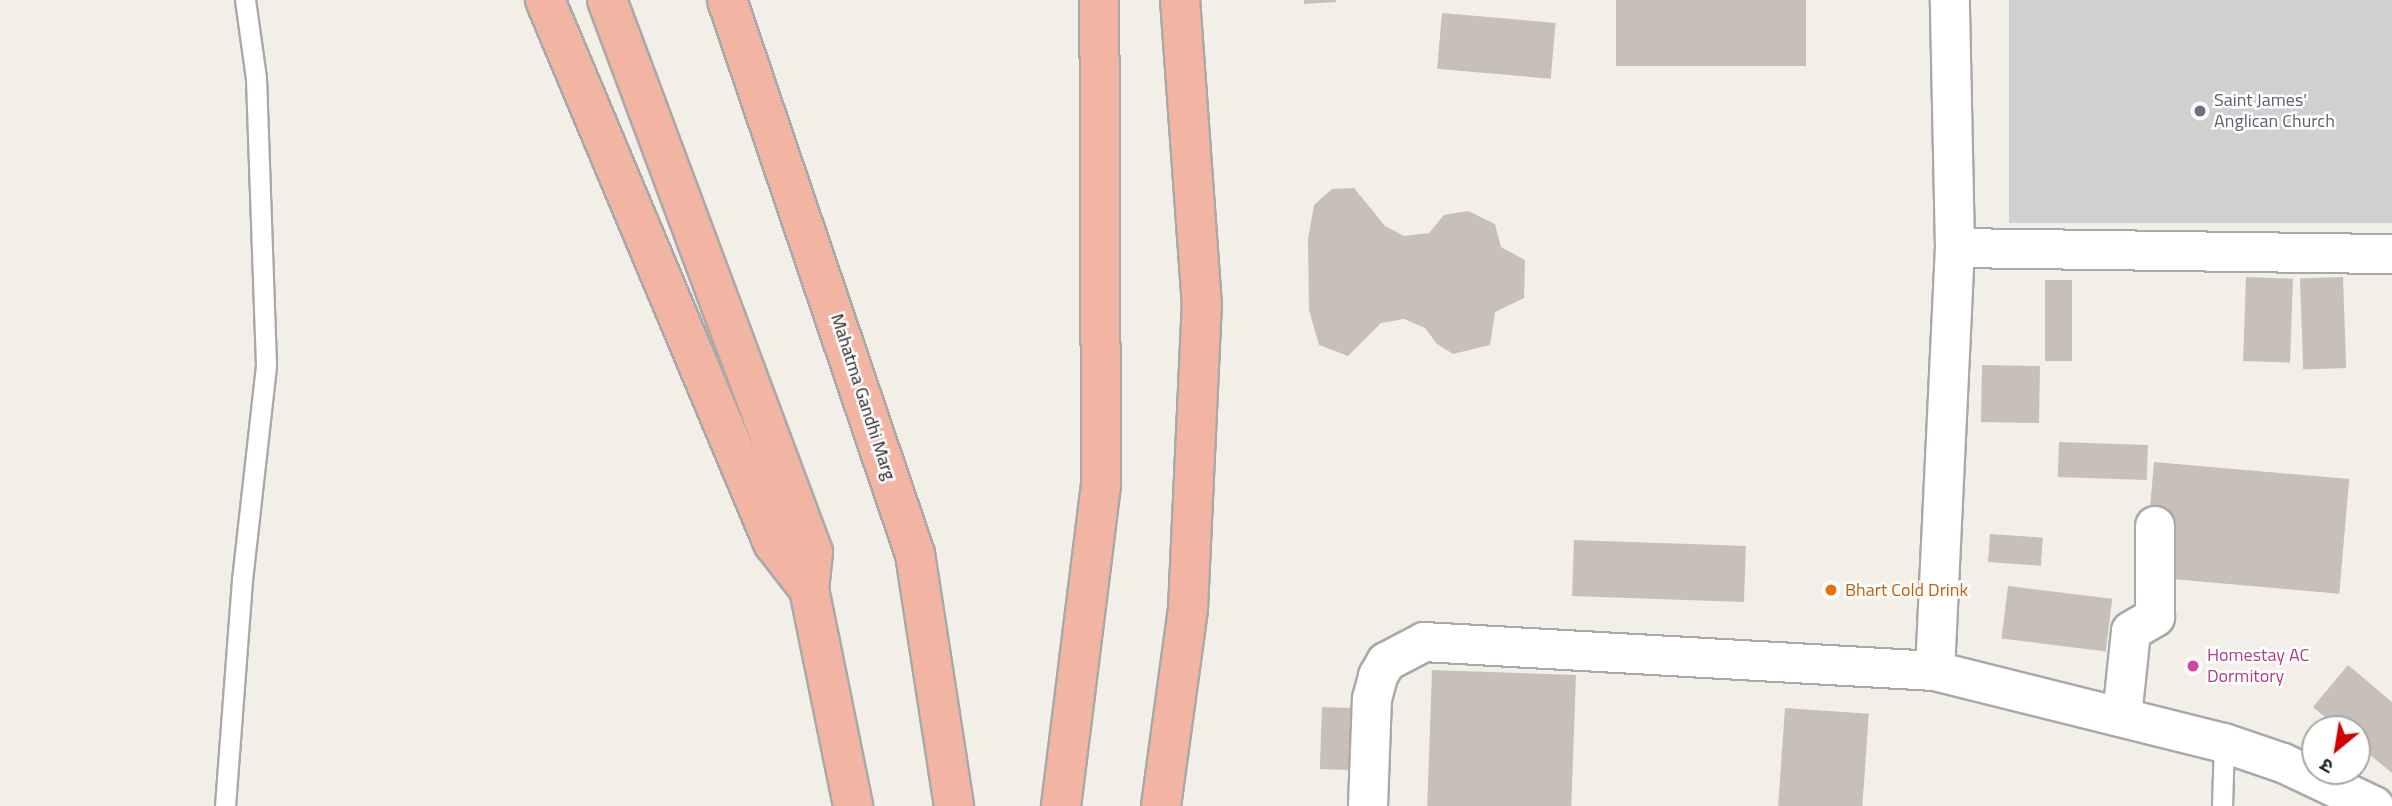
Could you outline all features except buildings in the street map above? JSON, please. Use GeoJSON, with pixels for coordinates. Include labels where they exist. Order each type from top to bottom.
{"type":"FeatureCollection","features":[{"type":"Feature","properties":{"kind":"highway"},"geometry":{"type":"LineString","coordinates":[[545,0],[773,543],[809,589]]}},
{"type":"Feature","properties":{"kind":"highway"},"geometry":{"type":"LineString","coordinates":[[607,0],[813,552],[809,589],[853,806]]}},
{"type":"Feature","properties":{"kind":"highway","name":"Mahatma Gandhi Marg"},"geometry":{"type":"LineString","coordinates":[[727,0],[915,554],[954,806]]}},
{"type":"Feature","properties":{"kind":"highway"},"geometry":{"type":"LineString","coordinates":[[1061,806],[1101,485],[1099,0]]}},
{"type":"Feature","properties":{"kind":"highway"},"geometry":{"type":"LineString","coordinates":[[1161,806],[1188,609],[1202,306],[1180,0]]}},
{"type":"Feature","properties":{"kind":"street"},"geometry":{"type":"LineString","coordinates":[[1935,671],[1955,248],[1950,0]]}},
{"type":"Feature","properties":{"kind":"street"},"geometry":{"type":"LineString","coordinates":[[1955,248],[2392,254]]}},
{"type":"Feature","properties":{"kind":"street"},"geometry":{"type":"LineString","coordinates":[[2122,717],[2131,631],[2155,617],[2155,526]]}},
{"type":"Feature","properties":{"kind":"street"},"geometry":{"type":"LineString","coordinates":[[1368,806],[1372,699],[1378,676],[1386,662],[1424,642],[1935,671],[2224,743],[2283,763],[2374,806]]}},
{"type":"Feature","properties":{"kind":"lane"},"geometry":{"type":"LineString","coordinates":[[225,806],[242,580],[266,365],[256,78],[245,0]]}},
{"type":"Feature","properties":{"kind":"lane"},"geometry":{"type":"LineString","coordinates":[[2222,806],[2224,743]]}},
{"type":"Feature","properties":{"kind":"shaded area","name":"Saint James' Anglican Church"},"geometry":{"type":"Polygon","coordinates":[[[2009,0],[2392,0],[2392,223],[2009,223],[2009,0]]]}},
{"type":"Feature","properties":{"kind":"place","name":"Saint James' Anglican Church"},"geometry":{"type":"Point","coordinates":[2200,111]}},
{"type":"Feature","properties":{"kind":"place","name":"Bhart Cold Drink"},"geometry":{"type":"Point","coordinates":[1831,590]}},
{"type":"Feature","properties":{"kind":"place","name":"Homestay AC Dormitory"},"geometry":{"type":"Point","coordinates":[2193,666]}}]}
